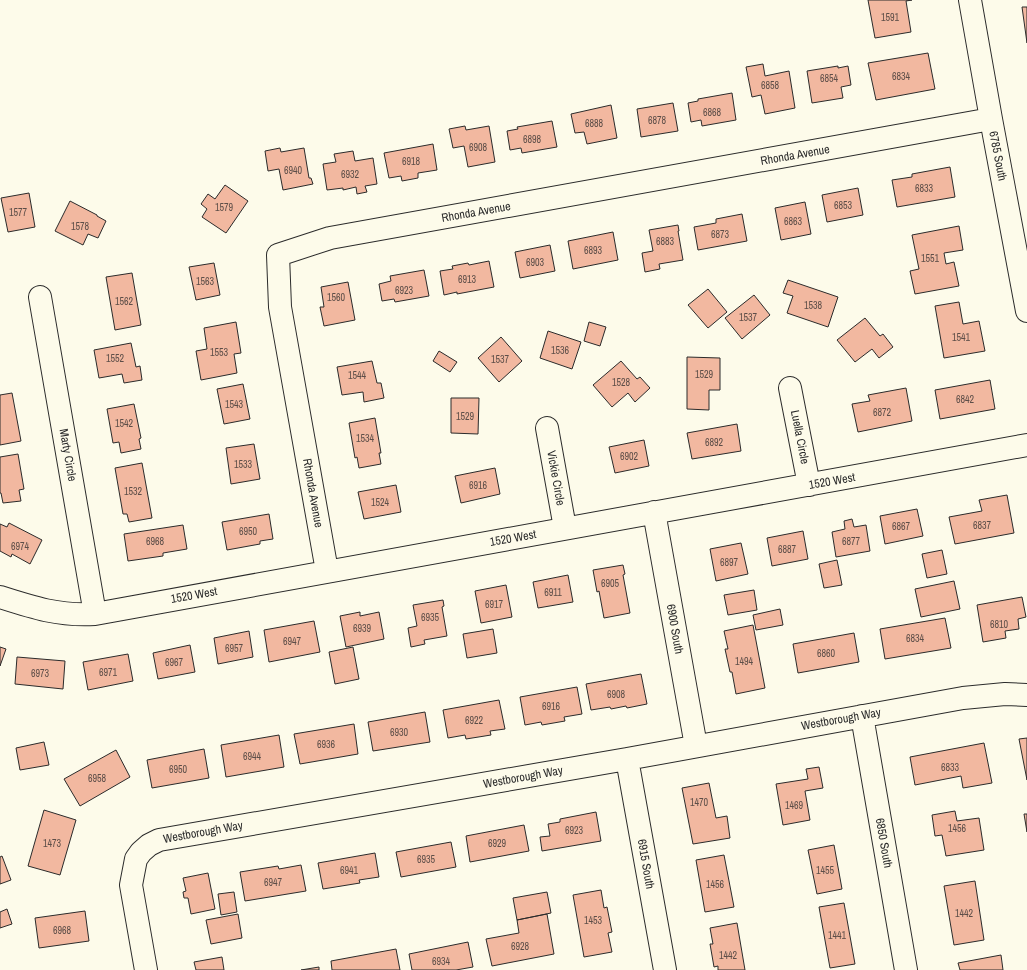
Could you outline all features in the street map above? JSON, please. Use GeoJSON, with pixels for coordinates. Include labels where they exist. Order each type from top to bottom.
{"type":"FeatureCollection","features":[{"type":"Feature","properties":{"kind":"street","name":"6785 South"},"geometry":{"type":"LineString","coordinates":[[970,0],[1027,311]]}},
{"type":"Feature","properties":{"kind":"street","name":"Rhonda Avenue"},"geometry":{"type":"LineString","coordinates":[[327,571],[280,306],[278,255],[330,238],[991,119]]}},
{"type":"Feature","properties":{"kind":"street","name":"Marty Circle"},"geometry":{"type":"LineString","coordinates":[[40,297],[95,614]]}},
{"type":"Feature","properties":{"kind":"street","name":"Luella Circle"},"geometry":{"type":"LineString","coordinates":[[790,388],[809,485]]}},
{"type":"Feature","properties":{"kind":"street","name":"Vickie Circle"},"geometry":{"type":"LineString","coordinates":[[547,428],[565,528]]}},
{"type":"Feature","properties":{"kind":"street","name":"1520 West"},"geometry":{"type":"LineString","coordinates":[[0,597],[53,612],[75,615],[95,614],[1027,445]]}},
{"type":"Feature","properties":{"kind":"street","name":"6900 South"},"geometry":{"type":"LineString","coordinates":[[654,512],[696,746]]}},
{"type":"Feature","properties":{"kind":"street","name":"Westborough Way"},"geometry":{"type":"LineString","coordinates":[[144,970],[131,885],[136,859],[149,845],[159,840],[627,759],[963,698],[1004,694],[1027,695]]}},
{"type":"Feature","properties":{"kind":"street","name":"6850 South"},"geometry":{"type":"LineString","coordinates":[[862,716],[906,970]]}},
{"type":"Feature","properties":{"kind":"street","name":"6915 South"},"geometry":{"type":"LineString","coordinates":[[627,759],[665,970]]}},
{"type":"Feature","properties":{"kind":"building"},"geometry":{"type":"Polygon","coordinates":[[[868,0],[912,0],[906,1],[911,32],[875,38],[868,0]]]}},
{"type":"Feature","properties":{"kind":"building"},"geometry":{"type":"Polygon","coordinates":[[[1022,7],[1027,7],[1027,43],[1022,7]]]}},
{"type":"Feature","properties":{"kind":"building"},"geometry":{"type":"Polygon","coordinates":[[[928,53],[935,89],[876,100],[868,63],[928,53]]]}},
{"type":"Feature","properties":{"kind":"building"},"geometry":{"type":"Polygon","coordinates":[[[763,64],[765,76],[789,71],[795,108],[765,114],[761,95],[752,97],[746,67],[763,64]]]}},
{"type":"Feature","properties":{"kind":"building"},"geometry":{"type":"Polygon","coordinates":[[[838,66],[838,68],[848,66],[851,85],[841,87],[843,98],[812,103],[807,71],[838,66]]]}},
{"type":"Feature","properties":{"kind":"building"},"geometry":{"type":"Polygon","coordinates":[[[732,93],[736,120],[702,126],[701,120],[691,122],[688,103],[698,101],[698,99],[732,93]]]}},
{"type":"Feature","properties":{"kind":"building"},"geometry":{"type":"Polygon","coordinates":[[[673,103],[678,131],[641,137],[637,109],[673,103]]]}},
{"type":"Feature","properties":{"kind":"building"},"geometry":{"type":"Polygon","coordinates":[[[611,105],[617,138],[587,144],[584,132],[575,133],[571,114],[611,105]]]}},
{"type":"Feature","properties":{"kind":"building"},"geometry":{"type":"Polygon","coordinates":[[[552,121],[557,147],[522,153],[521,148],[510,150],[507,131],[518,129],[517,127],[552,121]]]}},
{"type":"Feature","properties":{"kind":"building"},"geometry":{"type":"Polygon","coordinates":[[[465,126],[466,130],[489,126],[495,162],[468,167],[464,146],[453,148],[449,129],[465,126]]]}},
{"type":"Feature","properties":{"kind":"building"},"geometry":{"type":"Polygon","coordinates":[[[433,144],[437,170],[418,173],[418,178],[402,181],[401,176],[389,178],[384,153],[433,144]]]}},
{"type":"Feature","properties":{"kind":"building"},"geometry":{"type":"Polygon","coordinates":[[[280,148],[281,152],[304,148],[309,178],[311,178],[313,184],[283,190],[279,169],[268,171],[265,151],[280,148]]]}},
{"type":"Feature","properties":{"kind":"building"},"geometry":{"type":"Polygon","coordinates":[[[353,151],[355,161],[373,158],[377,184],[365,186],[367,192],[357,194],[356,187],[343,190],[343,188],[327,190],[323,164],[336,162],[334,154],[353,151]]]}},
{"type":"Feature","properties":{"kind":"building"},"geometry":{"type":"Polygon","coordinates":[[[950,167],[955,197],[897,207],[892,180],[912,177],[912,174],[950,167]]]}},
{"type":"Feature","properties":{"kind":"building"},"geometry":{"type":"Polygon","coordinates":[[[225,185],[248,201],[226,233],[202,217],[207,209],[201,204],[208,194],[215,199],[225,185]]]}},
{"type":"Feature","properties":{"kind":"building"},"geometry":{"type":"Polygon","coordinates":[[[858,188],[863,215],[827,222],[822,195],[858,188]]]}},
{"type":"Feature","properties":{"kind":"building"},"geometry":{"type":"Polygon","coordinates":[[[29,193],[35,227],[8,232],[1,198],[29,193]]]}},
{"type":"Feature","properties":{"kind":"building"},"geometry":{"type":"Polygon","coordinates":[[[70,201],[106,221],[98,238],[88,234],[83,245],[55,231],[70,201]]]}},
{"type":"Feature","properties":{"kind":"building"},"geometry":{"type":"Polygon","coordinates":[[[805,202],[811,234],[781,240],[775,208],[805,202]]]}},
{"type":"Feature","properties":{"kind":"building"},"geometry":{"type":"Polygon","coordinates":[[[742,214],[747,241],[698,250],[694,227],[716,223],[716,219],[742,214]]]}},
{"type":"Feature","properties":{"kind":"building"},"geometry":{"type":"Polygon","coordinates":[[[678,225],[683,260],[659,264],[660,269],[645,272],[642,253],[653,251],[649,230],[678,225]]]}},
{"type":"Feature","properties":{"kind":"building"},"geometry":{"type":"Polygon","coordinates":[[[959,226],[963,250],[944,253],[946,264],[954,262],[959,286],[915,294],[910,271],[919,269],[912,235],[959,226]]]}},
{"type":"Feature","properties":{"kind":"building"},"geometry":{"type":"Polygon","coordinates":[[[613,232],[618,260],[573,269],[568,241],[613,232]]]}},
{"type":"Feature","properties":{"kind":"building"},"geometry":{"type":"Polygon","coordinates":[[[550,245],[555,271],[520,278],[515,252],[550,245]]]}},
{"type":"Feature","properties":{"kind":"building"},"geometry":{"type":"Polygon","coordinates":[[[489,261],[494,287],[444,295],[440,271],[453,269],[452,266],[468,263],[469,265],[489,261]]]}},
{"type":"Feature","properties":{"kind":"building"},"geometry":{"type":"Polygon","coordinates":[[[214,263],[220,295],[196,300],[189,267],[214,263]]]}},
{"type":"Feature","properties":{"kind":"building"},"geometry":{"type":"Polygon","coordinates":[[[424,270],[429,296],[395,302],[394,299],[382,301],[379,284],[391,281],[390,276],[424,270]]]}},
{"type":"Feature","properties":{"kind":"building"},"geometry":{"type":"Polygon","coordinates":[[[132,273],[141,325],[115,330],[106,277],[132,273]]]}},
{"type":"Feature","properties":{"kind":"building"},"geometry":{"type":"Polygon","coordinates":[[[788,280],[838,297],[828,327],[787,313],[793,296],[783,293],[788,280]]]}},
{"type":"Feature","properties":{"kind":"building"},"geometry":{"type":"Polygon","coordinates":[[[348,282],[355,320],[324,326],[320,307],[324,307],[321,287],[348,282]]]}},
{"type":"Feature","properties":{"kind":"building"},"geometry":{"type":"Polygon","coordinates":[[[708,289],[727,312],[708,328],[688,305],[708,289]]]}},
{"type":"Feature","properties":{"kind":"building"},"geometry":{"type":"Polygon","coordinates":[[[754,295],[770,315],[742,339],[725,318],[754,295]]]}},
{"type":"Feature","properties":{"kind":"building"},"geometry":{"type":"Polygon","coordinates":[[[959,302],[963,324],[979,321],[985,351],[944,358],[935,306],[959,302]]]}},
{"type":"Feature","properties":{"kind":"building"},"geometry":{"type":"Polygon","coordinates":[[[865,318],[880,336],[883,334],[893,347],[879,358],[872,349],[855,362],[837,340],[865,318]]]}},
{"type":"Feature","properties":{"kind":"building"},"geometry":{"type":"Polygon","coordinates":[[[236,322],[241,353],[234,354],[237,373],[201,380],[196,351],[207,349],[204,328],[236,322]]]}},
{"type":"Feature","properties":{"kind":"building"},"geometry":{"type":"Polygon","coordinates":[[[589,322],[606,327],[600,346],[584,341],[589,322]]]}},
{"type":"Feature","properties":{"kind":"building"},"geometry":{"type":"Polygon","coordinates":[[[548,331],[581,342],[572,369],[540,358],[548,331]]]}},
{"type":"Feature","properties":{"kind":"building"},"geometry":{"type":"Polygon","coordinates":[[[501,337],[522,361],[499,382],[478,358],[501,337]]]}},
{"type":"Feature","properties":{"kind":"building"},"geometry":{"type":"Polygon","coordinates":[[[131,343],[136,367],[140,366],[142,380],[124,383],[122,374],[99,378],[94,350],[131,343]]]}},
{"type":"Feature","properties":{"kind":"building"},"geometry":{"type":"Polygon","coordinates":[[[439,351],[457,362],[450,372],[433,361],[439,351]]]}},
{"type":"Feature","properties":{"kind":"building"},"geometry":{"type":"Polygon","coordinates":[[[687,357],[720,358],[720,390],[709,390],[709,410],[687,409],[687,357]]]}},
{"type":"Feature","properties":{"kind":"building"},"geometry":{"type":"Polygon","coordinates":[[[372,361],[377,383],[381,383],[384,398],[364,402],[363,392],[342,395],[337,367],[372,361]]]}},
{"type":"Feature","properties":{"kind":"building"},"geometry":{"type":"Polygon","coordinates":[[[621,361],[637,379],[640,377],[650,388],[635,402],[628,393],[612,407],[593,385],[621,361]]]}},
{"type":"Feature","properties":{"kind":"building"},"geometry":{"type":"Polygon","coordinates":[[[990,380],[995,409],[940,419],[935,390],[990,380]]]}},
{"type":"Feature","properties":{"kind":"building"},"geometry":{"type":"Polygon","coordinates":[[[243,384],[250,419],[224,424],[217,389],[243,384]]]}},
{"type":"Feature","properties":{"kind":"building"},"geometry":{"type":"Polygon","coordinates":[[[906,388],[912,421],[858,432],[852,404],[870,401],[868,395],[906,388]]]}},
{"type":"Feature","properties":{"kind":"building"},"geometry":{"type":"Polygon","coordinates":[[[12,393],[21,441],[0,445],[0,395],[12,393]]]}},
{"type":"Feature","properties":{"kind":"building"},"geometry":{"type":"Polygon","coordinates":[[[451,398],[479,398],[478,434],[451,433],[451,398]]]}},
{"type":"Feature","properties":{"kind":"building"},"geometry":{"type":"Polygon","coordinates":[[[134,404],[141,438],[139,439],[141,449],[121,453],[119,442],[113,443],[107,409],[134,404]]]}},
{"type":"Feature","properties":{"kind":"building"},"geometry":{"type":"Polygon","coordinates":[[[375,418],[381,453],[379,453],[381,464],[359,468],[357,457],[355,458],[349,423],[375,418]]]}},
{"type":"Feature","properties":{"kind":"building"},"geometry":{"type":"Polygon","coordinates":[[[737,424],[741,451],[692,459],[687,433],[737,424]]]}},
{"type":"Feature","properties":{"kind":"building"},"geometry":{"type":"Polygon","coordinates":[[[644,440],[649,466],[615,473],[609,447],[644,440]]]}},
{"type":"Feature","properties":{"kind":"building"},"geometry":{"type":"Polygon","coordinates":[[[254,444],[260,479],[231,484],[226,448],[254,444]]]}},
{"type":"Feature","properties":{"kind":"building"},"geometry":{"type":"Polygon","coordinates":[[[18,454],[24,489],[19,490],[21,501],[3,503],[0,493],[0,457],[18,454]]]}},
{"type":"Feature","properties":{"kind":"building"},"geometry":{"type":"Polygon","coordinates":[[[142,463],[152,518],[129,522],[127,514],[123,514],[115,468],[142,463]]]}},
{"type":"Feature","properties":{"kind":"building"},"geometry":{"type":"Polygon","coordinates":[[[495,468],[500,494],[461,503],[455,476],[495,468]]]}},
{"type":"Feature","properties":{"kind":"building"},"geometry":{"type":"Polygon","coordinates":[[[396,485],[401,512],[364,519],[358,492],[396,485]]]}},
{"type":"Feature","properties":{"kind":"building"},"geometry":{"type":"Polygon","coordinates":[[[1007,495],[1014,533],[955,544],[949,517],[982,511],[979,500],[1007,495]]]}},
{"type":"Feature","properties":{"kind":"building"},"geometry":{"type":"Polygon","coordinates":[[[917,509],[923,536],[885,544],[880,516],[917,509]]]}},
{"type":"Feature","properties":{"kind":"building"},"geometry":{"type":"Polygon","coordinates":[[[269,514],[273,539],[260,541],[260,544],[227,550],[222,522],[269,514]]]}},
{"type":"Feature","properties":{"kind":"building"},"geometry":{"type":"Polygon","coordinates":[[[852,519],[854,527],[866,525],[870,551],[836,557],[832,532],[845,529],[844,521],[852,519]]]}},
{"type":"Feature","properties":{"kind":"building"},"geometry":{"type":"Polygon","coordinates":[[[9,523],[42,540],[30,564],[12,554],[11,557],[0,551],[0,524],[7,527],[9,523]]]}},
{"type":"Feature","properties":{"kind":"building"},"geometry":{"type":"Polygon","coordinates":[[[183,525],[187,549],[163,553],[163,556],[128,561],[124,534],[183,525]]]}},
{"type":"Feature","properties":{"kind":"building"},"geometry":{"type":"Polygon","coordinates":[[[803,531],[808,559],[772,566],[767,538],[803,531]]]}},
{"type":"Feature","properties":{"kind":"building"},"geometry":{"type":"Polygon","coordinates":[[[741,543],[748,574],[716,581],[710,549],[741,543]]]}},
{"type":"Feature","properties":{"kind":"building"},"geometry":{"type":"Polygon","coordinates":[[[942,550],[947,574],[927,578],[922,554],[942,550]]]}},
{"type":"Feature","properties":{"kind":"building"},"geometry":{"type":"Polygon","coordinates":[[[837,560],[842,585],[824,588],[819,564],[837,560]]]}},
{"type":"Feature","properties":{"kind":"building"},"geometry":{"type":"Polygon","coordinates":[[[623,565],[625,574],[623,575],[630,613],[604,618],[593,570],[623,565]]]}},
{"type":"Feature","properties":{"kind":"building"},"geometry":{"type":"Polygon","coordinates":[[[568,575],[573,602],[538,608],[533,582],[568,575]]]}},
{"type":"Feature","properties":{"kind":"building"},"geometry":{"type":"Polygon","coordinates":[[[954,581],[960,609],[921,617],[915,589],[954,581]]]}},
{"type":"Feature","properties":{"kind":"building"},"geometry":{"type":"Polygon","coordinates":[[[506,585],[512,617],[481,623],[475,591],[506,585]]]}},
{"type":"Feature","properties":{"kind":"building"},"geometry":{"type":"Polygon","coordinates":[[[754,590],[757,610],[728,615],[724,595],[754,590]]]}},
{"type":"Feature","properties":{"kind":"building"},"geometry":{"type":"Polygon","coordinates":[[[1022,597],[1026,617],[1018,619],[1019,629],[1005,631],[1006,638],[983,642],[977,605],[1022,597]]]}},
{"type":"Feature","properties":{"kind":"building"},"geometry":{"type":"Polygon","coordinates":[[[443,600],[444,606],[442,607],[447,636],[424,640],[425,644],[411,647],[408,628],[417,626],[413,605],[443,600]]]}},
{"type":"Feature","properties":{"kind":"building"},"geometry":{"type":"Polygon","coordinates":[[[780,609],[783,625],[756,630],[753,615],[780,609]]]}},
{"type":"Feature","properties":{"kind":"building"},"geometry":{"type":"Polygon","coordinates":[[[360,612],[360,616],[379,612],[384,639],[346,647],[340,616],[360,612]]]}},
{"type":"Feature","properties":{"kind":"building"},"geometry":{"type":"Polygon","coordinates":[[[945,618],[951,648],[885,659],[880,629],[945,618]]]}},
{"type":"Feature","properties":{"kind":"building"},"geometry":{"type":"Polygon","coordinates":[[[314,621],[320,652],[269,662],[264,630],[314,621]]]}},
{"type":"Feature","properties":{"kind":"building"},"geometry":{"type":"Polygon","coordinates":[[[753,625],[765,688],[736,694],[732,672],[730,672],[725,649],[728,649],[724,631],[753,625]]]}},
{"type":"Feature","properties":{"kind":"building"},"geometry":{"type":"Polygon","coordinates":[[[493,629],[497,653],[467,658],[463,634],[493,629]]]}},
{"type":"Feature","properties":{"kind":"building"},"geometry":{"type":"Polygon","coordinates":[[[249,631],[253,657],[218,664],[214,638],[249,631]]]}},
{"type":"Feature","properties":{"kind":"building"},"geometry":{"type":"Polygon","coordinates":[[[854,633],[859,662],[798,673],[793,644],[854,633]]]}},
{"type":"Feature","properties":{"kind":"building"},"geometry":{"type":"Polygon","coordinates":[[[190,645],[195,672],[158,679],[153,653],[190,645]]]}},
{"type":"Feature","properties":{"kind":"building"},"geometry":{"type":"Polygon","coordinates":[[[0,647],[6,649],[0,666],[0,647]]]}},
{"type":"Feature","properties":{"kind":"building"},"geometry":{"type":"Polygon","coordinates":[[[353,647],[359,679],[335,684],[329,652],[353,647]]]}},
{"type":"Feature","properties":{"kind":"building"},"geometry":{"type":"Polygon","coordinates":[[[128,654],[133,681],[88,690],[83,662],[128,654]]]}},
{"type":"Feature","properties":{"kind":"building"},"geometry":{"type":"Polygon","coordinates":[[[17,657],[65,661],[63,689],[15,684],[17,657]]]}},
{"type":"Feature","properties":{"kind":"building"},"geometry":{"type":"Polygon","coordinates":[[[641,674],[647,704],[627,708],[626,706],[611,709],[610,707],[591,710],[586,684],[641,674]]]}},
{"type":"Feature","properties":{"kind":"building"},"geometry":{"type":"Polygon","coordinates":[[[577,687],[582,714],[564,717],[565,721],[542,725],[541,722],[525,725],[520,697],[577,687]]]}},
{"type":"Feature","properties":{"kind":"building"},"geometry":{"type":"Polygon","coordinates":[[[499,700],[505,729],[490,731],[491,735],[466,739],[465,735],[448,738],[443,710],[499,700]]]}},
{"type":"Feature","properties":{"kind":"building"},"geometry":{"type":"Polygon","coordinates":[[[425,712],[430,742],[373,751],[368,722],[425,712]]]}},
{"type":"Feature","properties":{"kind":"building"},"geometry":{"type":"Polygon","coordinates":[[[354,724],[358,754],[300,764],[294,734],[354,724]]]}},
{"type":"Feature","properties":{"kind":"building"},"geometry":{"type":"Polygon","coordinates":[[[279,735],[284,767],[226,777],[221,745],[279,735]]]}},
{"type":"Feature","properties":{"kind":"building"},"geometry":{"type":"Polygon","coordinates":[[[1027,738],[1027,780],[1019,739],[1027,738]]]}},
{"type":"Feature","properties":{"kind":"building"},"geometry":{"type":"Polygon","coordinates":[[[44,742],[49,765],[20,770],[16,748],[44,742]]]}},
{"type":"Feature","properties":{"kind":"building"},"geometry":{"type":"Polygon","coordinates":[[[984,743],[992,783],[963,788],[961,776],[915,785],[910,757],[984,743]]]}},
{"type":"Feature","properties":{"kind":"building"},"geometry":{"type":"Polygon","coordinates":[[[204,749],[209,778],[152,788],[147,760],[204,749]]]}},
{"type":"Feature","properties":{"kind":"building"},"geometry":{"type":"Polygon","coordinates":[[[116,750],[130,777],[80,806],[64,779],[116,750]]]}},
{"type":"Feature","properties":{"kind":"building"},"geometry":{"type":"Polygon","coordinates":[[[819,767],[823,788],[805,791],[810,820],[783,825],[776,784],[808,779],[806,769],[819,767]]]}},
{"type":"Feature","properties":{"kind":"building"},"geometry":{"type":"Polygon","coordinates":[[[709,783],[716,818],[727,816],[730,838],[693,844],[682,788],[709,783]]]}},
{"type":"Feature","properties":{"kind":"building"},"geometry":{"type":"Polygon","coordinates":[[[44,810],[76,820],[60,875],[28,866],[44,810]]]}},
{"type":"Feature","properties":{"kind":"building"},"geometry":{"type":"Polygon","coordinates":[[[955,811],[957,821],[979,818],[984,850],[946,856],[942,835],[935,836],[932,815],[955,811]]]}},
{"type":"Feature","properties":{"kind":"building"},"geometry":{"type":"Polygon","coordinates":[[[596,812],[601,841],[542,851],[540,837],[550,836],[548,824],[560,822],[560,819],[596,812]]]}},
{"type":"Feature","properties":{"kind":"building"},"geometry":{"type":"Polygon","coordinates":[[[1024,814],[1027,814],[1027,832],[1024,814]]]}},
{"type":"Feature","properties":{"kind":"building"},"geometry":{"type":"Polygon","coordinates":[[[524,825],[529,851],[470,862],[466,836],[524,825]]]}},
{"type":"Feature","properties":{"kind":"building"},"geometry":{"type":"Polygon","coordinates":[[[451,842],[456,867],[401,877],[396,852],[451,842]]]}},
{"type":"Feature","properties":{"kind":"building"},"geometry":{"type":"Polygon","coordinates":[[[834,845],[842,889],[817,894],[808,850],[834,845]]]}},
{"type":"Feature","properties":{"kind":"building"},"geometry":{"type":"Polygon","coordinates":[[[375,853],[379,877],[359,880],[360,883],[323,889],[318,863],[375,853]]]}},
{"type":"Feature","properties":{"kind":"building"},"geometry":{"type":"Polygon","coordinates":[[[724,855],[734,907],[705,912],[696,860],[724,855]]]}},
{"type":"Feature","properties":{"kind":"building"},"geometry":{"type":"Polygon","coordinates":[[[2,856],[11,880],[0,884],[0,857],[2,856]]]}},
{"type":"Feature","properties":{"kind":"building"},"geometry":{"type":"Polygon","coordinates":[[[301,865],[306,891],[245,901],[240,872],[278,866],[279,869],[301,865]]]}},
{"type":"Feature","properties":{"kind":"building"},"geometry":{"type":"Polygon","coordinates":[[[208,873],[215,909],[191,914],[188,898],[184,898],[183,892],[186,891],[183,878],[208,873]]]}},
{"type":"Feature","properties":{"kind":"building"},"geometry":{"type":"Polygon","coordinates":[[[975,881],[984,940],[954,945],[944,886],[975,881]]]}},
{"type":"Feature","properties":{"kind":"building"},"geometry":{"type":"Polygon","coordinates":[[[601,890],[604,908],[607,907],[612,932],[608,933],[612,952],[584,957],[573,895],[601,890]]]}},
{"type":"Feature","properties":{"kind":"building"},"geometry":{"type":"Polygon","coordinates":[[[234,892],[237,912],[221,915],[218,894],[234,892]]]}},
{"type":"Feature","properties":{"kind":"building"},"geometry":{"type":"Polygon","coordinates":[[[547,892],[551,913],[517,920],[513,898],[547,892]]]}},
{"type":"Feature","properties":{"kind":"building"},"geometry":{"type":"Polygon","coordinates":[[[844,903],[855,964],[830,968],[819,907],[844,903]]]}},
{"type":"Feature","properties":{"kind":"building"},"geometry":{"type":"Polygon","coordinates":[[[7,909],[12,924],[0,928],[0,912],[7,909]]]}},
{"type":"Feature","properties":{"kind":"building"},"geometry":{"type":"Polygon","coordinates":[[[85,911],[89,941],[39,948],[35,918],[85,911]]]}},
{"type":"Feature","properties":{"kind":"building"},"geometry":{"type":"Polygon","coordinates":[[[238,914],[242,938],[211,944],[206,920],[238,914]]]}},
{"type":"Feature","properties":{"kind":"building"},"geometry":{"type":"Polygon","coordinates":[[[547,914],[554,954],[492,966],[486,939],[519,933],[517,920],[547,914]]]}},
{"type":"Feature","properties":{"kind":"building"},"geometry":{"type":"Polygon","coordinates":[[[737,923],[745,970],[718,970],[718,966],[714,967],[710,944],[713,944],[710,928],[737,923]]]}},
{"type":"Feature","properties":{"kind":"building"},"geometry":{"type":"Polygon","coordinates":[[[468,942],[473,967],[456,970],[412,970],[409,954],[468,942]]]}},
{"type":"Feature","properties":{"kind":"building"},"geometry":{"type":"Polygon","coordinates":[[[396,949],[400,970],[332,970],[331,961],[396,949]]]}},
{"type":"Feature","properties":{"kind":"building"},"geometry":{"type":"Polygon","coordinates":[[[1001,955],[1003,970],[960,970],[958,963],[1001,955]]]}},
{"type":"Feature","properties":{"kind":"building"},"geometry":{"type":"Polygon","coordinates":[[[222,957],[224,970],[196,970],[194,962],[222,957]]]}},
{"type":"Feature","properties":{"kind":"building"},"geometry":{"type":"Polygon","coordinates":[[[319,967],[319,970],[301,970],[319,967]]]}}]}
